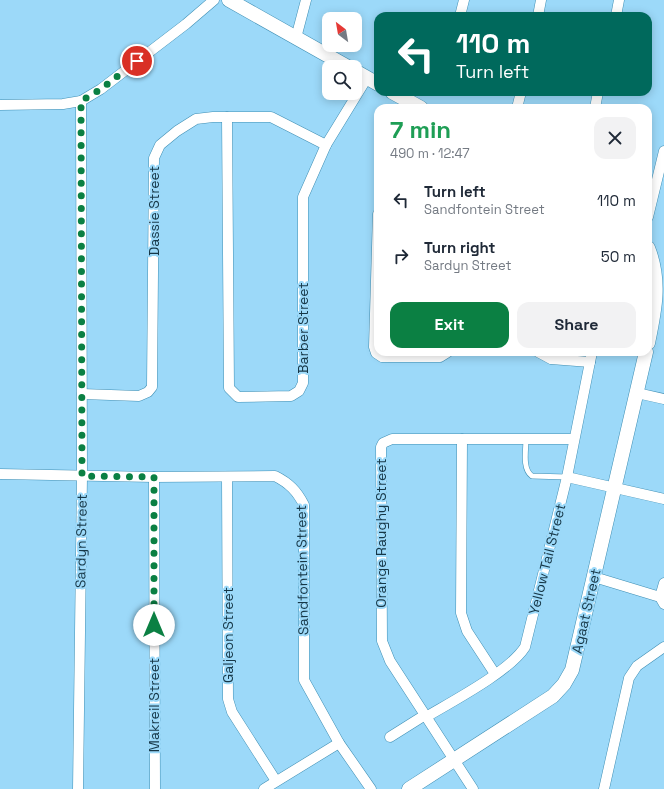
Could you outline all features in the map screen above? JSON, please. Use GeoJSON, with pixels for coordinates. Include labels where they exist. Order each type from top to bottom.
{"type":"FeatureCollection","features":[{"type":"Feature","properties":{"kind":"street"},"geometry":{"type":"LineString","coordinates":[[0,105],[63,104],[81,101],[107,85],[214,0]]}},
{"type":"Feature","properties":{"kind":"street"},"geometry":{"type":"LineString","coordinates":[[230,0],[335,60]]}},
{"type":"Feature","properties":{"kind":"street"},"geometry":{"type":"LineString","coordinates":[[296,38],[306,0]]}},
{"type":"Feature","properties":{"kind":"street"},"geometry":{"type":"LineString","coordinates":[[461,12],[464,0]]}},
{"type":"Feature","properties":{"kind":"street"},"geometry":{"type":"LineString","coordinates":[[539,12],[541,0]]}},
{"type":"Feature","properties":{"kind":"street"},"geometry":{"type":"LineString","coordinates":[[617,12],[619,0]]}},
{"type":"Feature","properties":{"kind":"street"},"geometry":{"type":"LineString","coordinates":[[362,75],[373,81]]}},
{"type":"Feature","properties":{"kind":"street","name":"Barber Street"},"geometry":{"type":"LineString","coordinates":[[227,117],[229,384],[231,391],[238,397],[291,396],[296,394],[302,387],[302,204],[306,188],[326,145],[373,81]]}},
{"type":"Feature","properties":{"kind":"street"},"geometry":{"type":"LineString","coordinates":[[399,96],[414,104]]}},
{"type":"Feature","properties":{"kind":"street","name":"Sardyn Street"},"geometry":{"type":"LineString","coordinates":[[78,789],[82,476],[81,101]]}},
{"type":"Feature","properties":{"kind":"street","name":"Dassie Street"},"geometry":{"type":"LineString","coordinates":[[82,394],[139,396],[148,392],[152,386],[154,158],[160,145],[196,119],[272,117],[326,145]]}},
{"type":"Feature","properties":{"kind":"street"},"geometry":{"type":"LineString","coordinates":[[652,200],[664,151]]}},
{"type":"Feature","properties":{"kind":"street"},"geometry":{"type":"LineString","coordinates":[[652,259],[654,264],[657,293],[652,321]]}},
{"type":"Feature","properties":{"kind":"street"},"geometry":{"type":"LineString","coordinates":[[380,356],[442,356]]}},
{"type":"Feature","properties":{"kind":"street"},"geometry":{"type":"LineString","coordinates":[[545,356],[551,359],[591,357]]}},
{"type":"Feature","properties":{"kind":"street","name":"Agaat Street"},"geometry":{"type":"LineString","coordinates":[[409,789],[553,696],[564,684],[572,670],[645,356]]}},
{"type":"Feature","properties":{"kind":"street","name":"Yellow Tail Street"},"geometry":{"type":"LineString","coordinates":[[390,737],[495,674],[514,660],[525,647],[567,477],[591,357]]}},
{"type":"Feature","properties":{"kind":"street"},"geometry":{"type":"LineString","coordinates":[[637,393],[664,399]]}},
{"type":"Feature","properties":{"kind":"street","name":"Orange Raughy Street"},"geometry":{"type":"LineString","coordinates":[[473,789],[455,759],[390,661],[382,641],[380,451],[383,443],[392,439],[574,439]]}},
{"type":"Feature","properties":{"kind":"street"},"geometry":{"type":"LineString","coordinates":[[462,439],[461,613],[467,631],[495,674]]}},
{"type":"Feature","properties":{"kind":"street","name":"Sandfontein Street"},"geometry":{"type":"LineString","coordinates":[[0,474],[154,477],[275,476],[293,488],[304,505],[304,680],[339,743],[371,789]]}},
{"type":"Feature","properties":{"kind":"street","name":"Makreil Street"},"geometry":{"type":"LineString","coordinates":[[154,477],[155,789]]}},
{"type":"Feature","properties":{"kind":"street","name":"Galjeon Street"},"geometry":{"type":"LineString","coordinates":[[228,477],[228,699],[232,712],[276,781]]}},
{"type":"Feature","properties":{"kind":"street"},"geometry":{"type":"LineString","coordinates":[[567,477],[664,499]]}},
{"type":"Feature","properties":{"kind":"street"},"geometry":{"type":"LineString","coordinates":[[594,577],[662,600],[664,584]]}},
{"type":"Feature","properties":{"kind":"street"},"geometry":{"type":"LineString","coordinates":[[604,789],[629,678],[637,666],[664,647]]}},
{"type":"Feature","properties":{"kind":"street"},"geometry":{"type":"LineString","coordinates":[[264,789],[339,743]]}},
{"type":"Feature","properties":{"kind":"lane"},"geometry":{"type":"LineString","coordinates":[[526,439],[526,468],[528,473],[532,476],[567,477]]}},
{"type":"Feature","properties":{"kind":"route"},"geometry":{"type":"LineString","coordinates":[[137,61],[101,89],[81,101],[82,476],[154,477],[154,625]]}}]}
